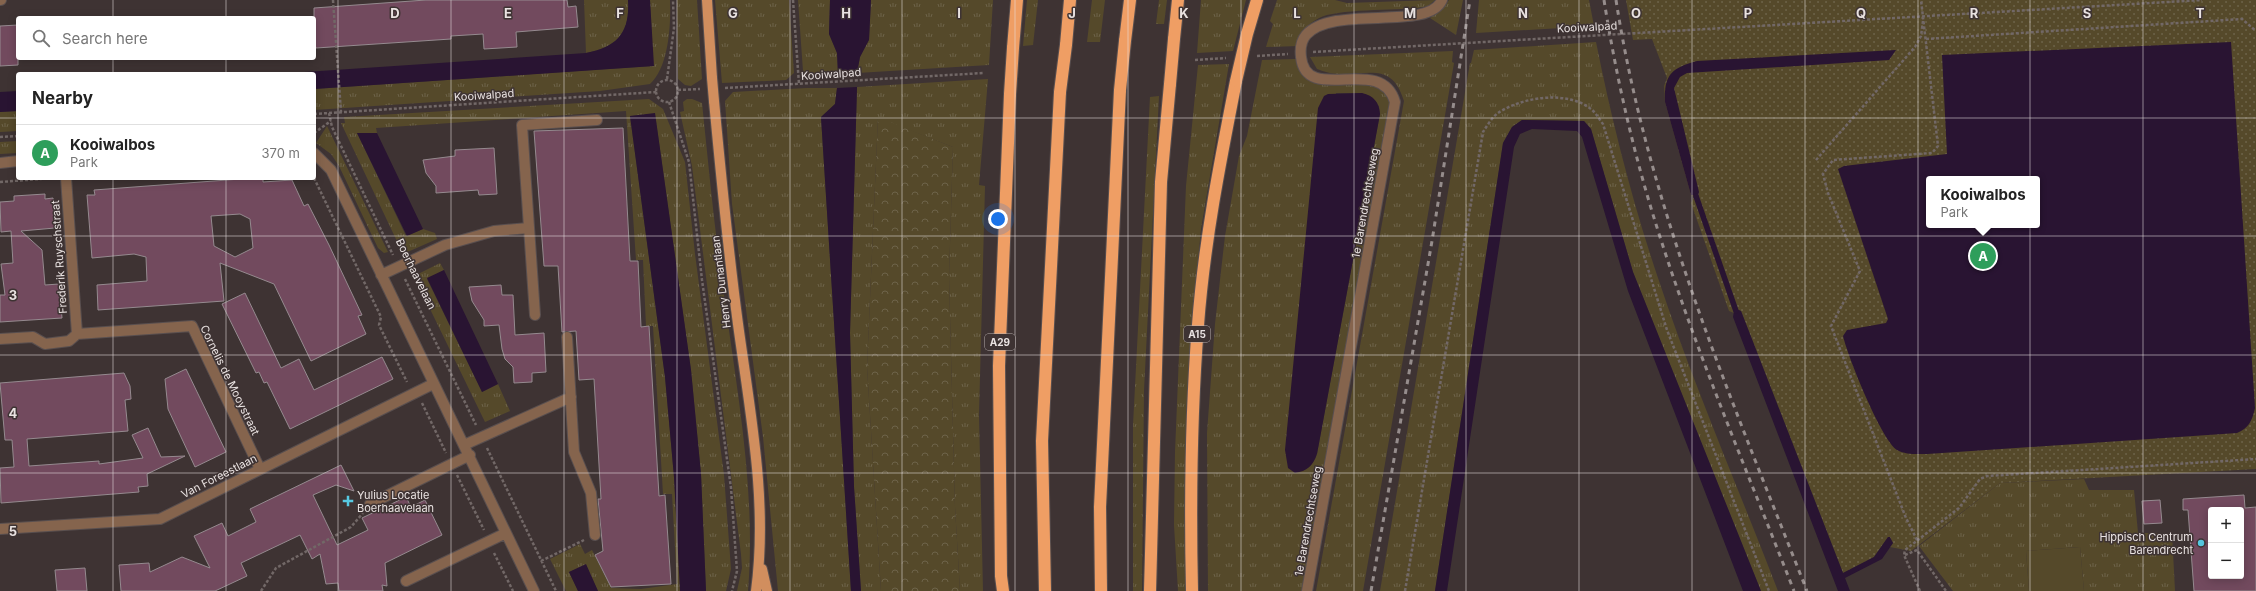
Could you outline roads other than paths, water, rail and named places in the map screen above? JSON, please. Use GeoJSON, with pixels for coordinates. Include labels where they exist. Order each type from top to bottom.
{"type":"FeatureCollection","features":[{"type":"Feature","properties":{"kind":"highway","name":"A29"},"geometry":{"type":"LineString","coordinates":[[1003,591],[1001,576],[999,366],[1010,94],[1017,0]]}},
{"type":"Feature","properties":{"kind":"highway"},"geometry":{"type":"LineString","coordinates":[[1045,591],[1042,441],[1060,92],[1070,0]]}},
{"type":"Feature","properties":{"kind":"highway"},"geometry":{"type":"LineString","coordinates":[[1101,591],[1100,506],[1120,90],[1130,0]]}},
{"type":"Feature","properties":{"kind":"highway"},"geometry":{"type":"LineString","coordinates":[[1150,591],[1161,182],[1178,0]]}},
{"type":"Feature","properties":{"kind":"highway","name":"A15"},"geometry":{"type":"LineString","coordinates":[[1192,591],[1192,423],[1198,324],[1212,205],[1236,81],[1257,0]]}},
{"type":"Feature","properties":{"kind":"main road","name":"Henry Dunantlaan"},"geometry":{"type":"LineString","coordinates":[[707,0],[714,101],[732,278],[754,446],[760,516],[760,561],[756,591]]}},
{"type":"Feature","properties":{"kind":"main road","name":"Henry Dunantlaan"},"geometry":{"type":"LineString","coordinates":[[760,561],[767,591]]}},
{"type":"Feature","properties":{"kind":"street","name":"1e Barendrechtseweg"},"geometry":{"type":"LineString","coordinates":[[1307,591],[1395,102],[1389,88],[1374,81],[1367,79],[1325,80],[1310,76],[1302,65],[1300,53],[1302,40],[1306,34],[1323,24],[1335,21],[1421,14],[1436,8],[1442,0]]}},
{"type":"Feature","properties":{"kind":"street"},"geometry":{"type":"LineString","coordinates":[[535,315],[522,124],[596,120]]}},
{"type":"Feature","properties":{"kind":"street"},"geometry":{"type":"LineString","coordinates":[[316,155],[331,170],[433,384],[470,455],[534,591]]}},
{"type":"Feature","properties":{"kind":"street"},"geometry":{"type":"LineString","coordinates":[[0,163],[16,161]]}},
{"type":"Feature","properties":{"kind":"street","name":"Frederik Ruyschstraat"},"geometry":{"type":"LineString","coordinates":[[66,180],[77,334]]}},
{"type":"Feature","properties":{"kind":"street"},"geometry":{"type":"LineString","coordinates":[[381,275],[445,245],[494,231],[529,228]]}},
{"type":"Feature","properties":{"kind":"street","name":"Cornelis de Mooystraat"},"geometry":{"type":"LineString","coordinates":[[0,339],[33,337],[45,344],[69,341],[77,334],[192,326],[260,469]]}},
{"type":"Feature","properties":{"kind":"street"},"geometry":{"type":"LineString","coordinates":[[567,337],[574,452],[591,493],[594,534]]}},
{"type":"Feature","properties":{"kind":"street","name":"Van Foreestlaan"},"geometry":{"type":"LineString","coordinates":[[0,529],[160,519],[433,384]]}},
{"type":"Feature","properties":{"kind":"street"},"geometry":{"type":"LineString","coordinates":[[464,445],[571,397]]}},
{"type":"Feature","properties":{"kind":"street"},"geometry":{"type":"LineString","coordinates":[[370,504],[470,455]]}},
{"type":"Feature","properties":{"kind":"street"},"geometry":{"type":"LineString","coordinates":[[406,581],[506,533]]}},
{"type":"Feature","properties":{"kind":"waterway"},"geometry":{"type":"LineString","coordinates":[[1696,196],[1736,311]]}},
{"type":"Feature","properties":{"kind":"railway"},"geometry":{"type":"LineString","coordinates":[[1371,591],[1432,241],[1470,0]]}},
{"type":"Feature","properties":{"kind":"railway"},"geometry":{"type":"LineString","coordinates":[[1604,0],[1628,123],[1662,243],[1692,331],[1794,591]]}},
{"type":"Feature","properties":{"kind":"railway"},"geometry":{"type":"LineString","coordinates":[[1616,0],[1630,77],[1670,227],[1722,374],[1807,591]]}},
{"type":"Feature","properties":{"kind":"place","name":"Kooiwalbos"},"geometry":{"type":"Point","coordinates":[1983,256]}},
{"type":"Feature","properties":{"kind":"place","name":"Yulius Locatie Boerhaavelaan"},"geometry":{"type":"Point","coordinates":[348,501]}},
{"type":"Feature","properties":{"kind":"place","name":"Hippisch Centrum Barendrecht"},"geometry":{"type":"Point","coordinates":[2201,543]}}]}
